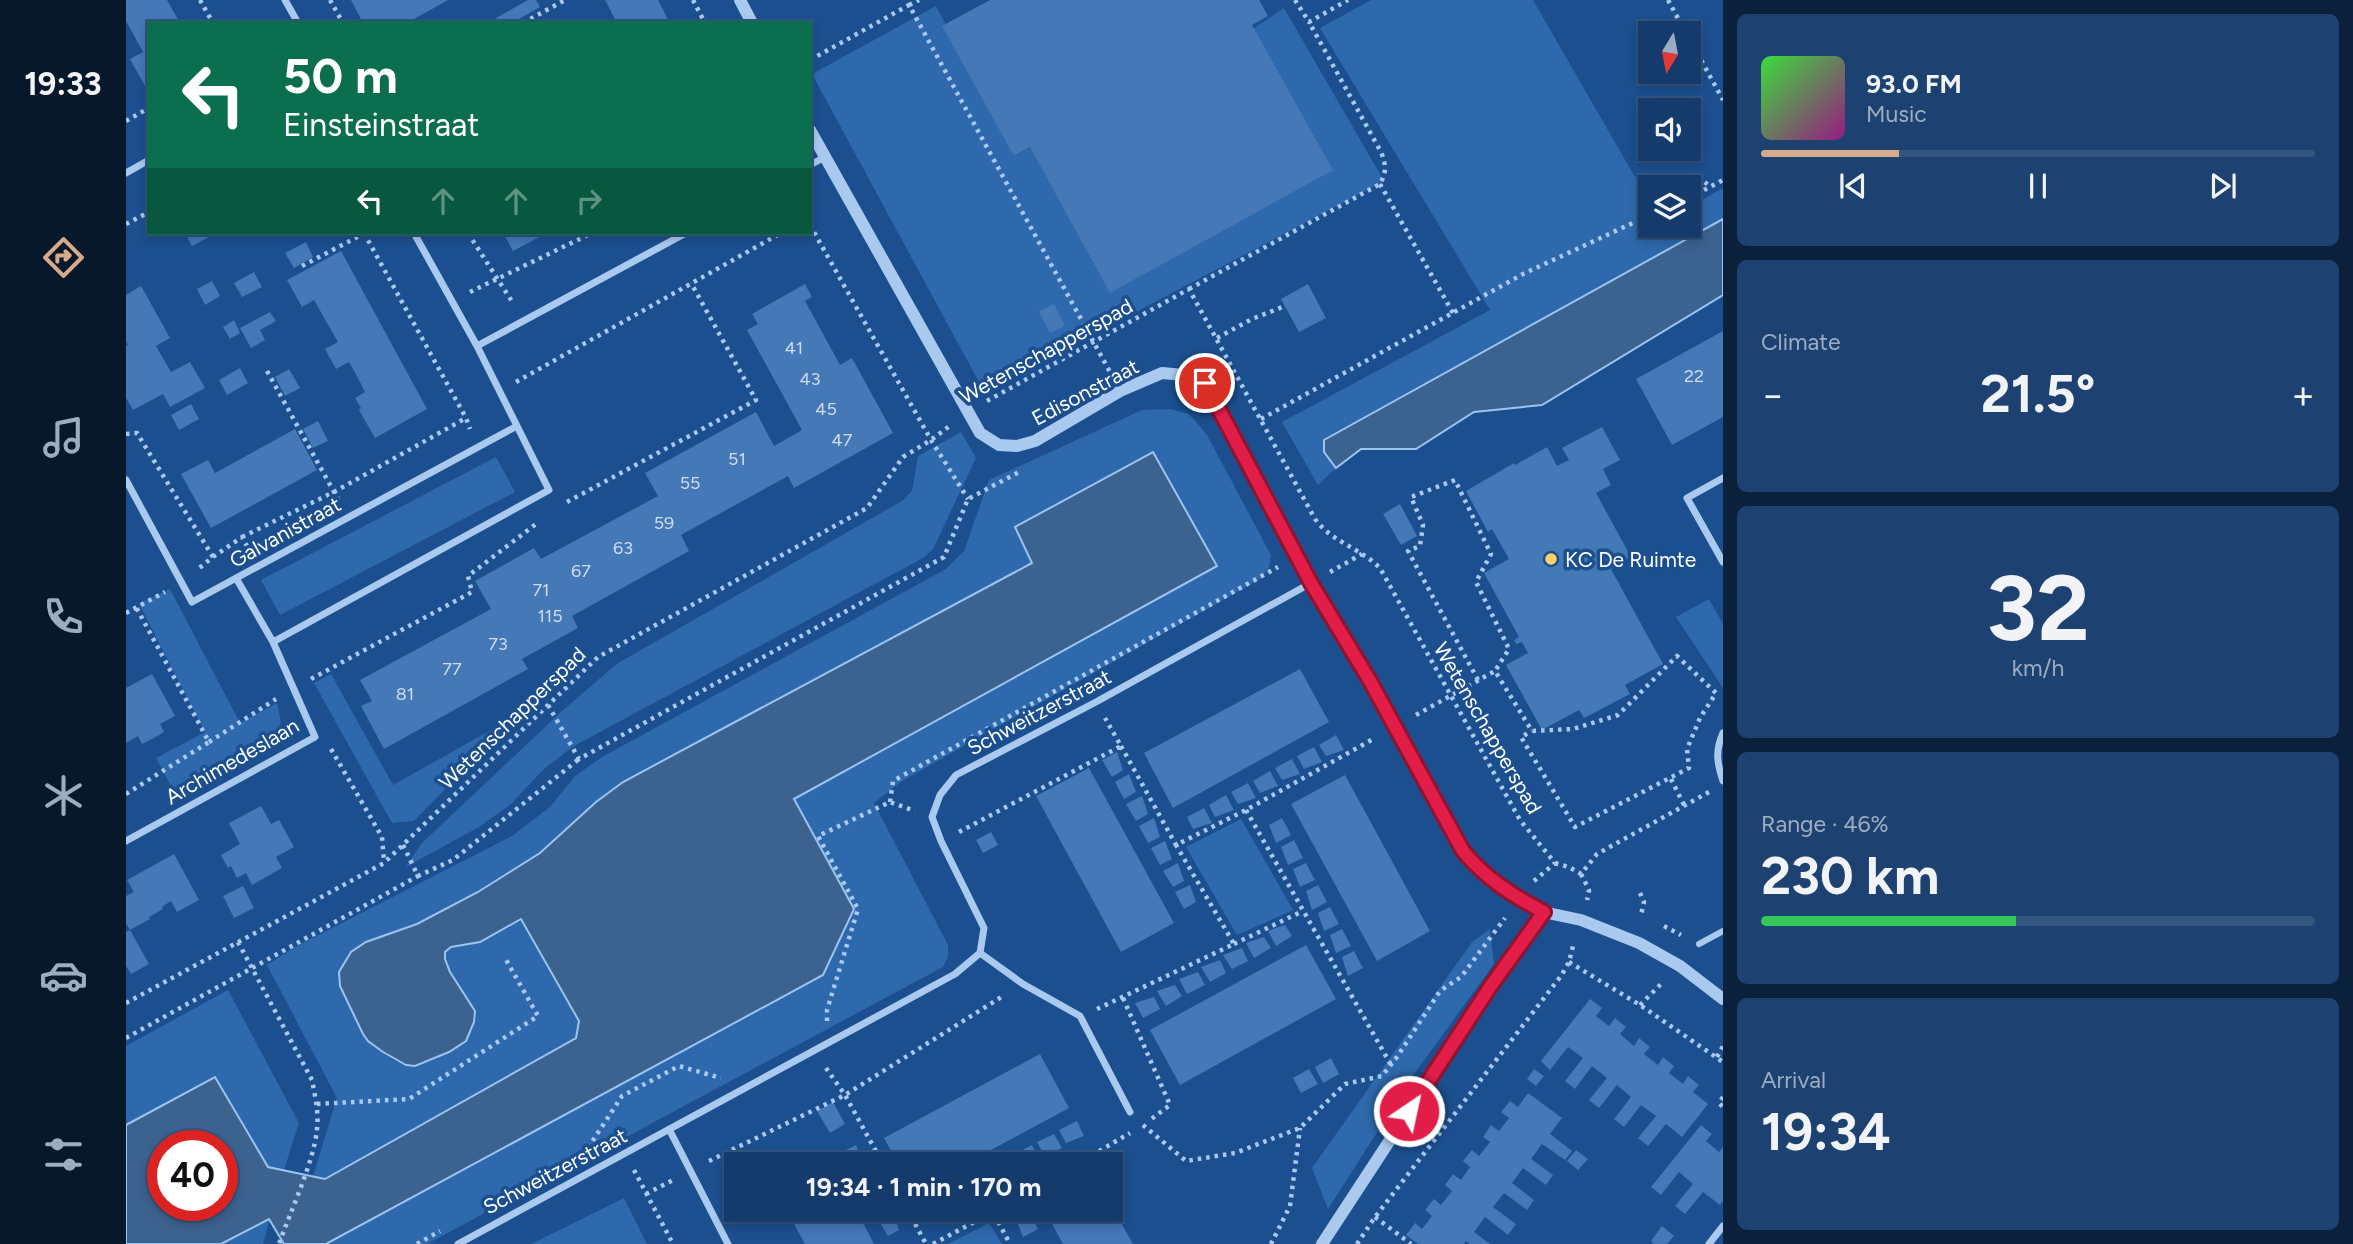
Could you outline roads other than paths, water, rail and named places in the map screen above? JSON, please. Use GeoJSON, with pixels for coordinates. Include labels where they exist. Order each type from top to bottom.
{"type":"FeatureCollection","features":[{"type":"Feature","properties":{"kind":"street"},"geometry":{"type":"LineString","coordinates":[[285,0],[297,21]]}},
{"type":"Feature","properties":{"kind":"street"},"geometry":{"type":"LineString","coordinates":[[740,0],[751,21]]}},
{"type":"Feature","properties":{"kind":"street","name":"Edisonstraat"},"geometry":{"type":"LineString","coordinates":[[812,134],[981,433],[999,445],[1017,446],[1035,441],[1120,391],[1162,373],[1184,375],[1205,383],[1311,583],[1370,681],[1463,851],[1477,869],[1519,899],[1544,912],[1581,920],[1639,943],[1680,966],[1723,999]]}},
{"type":"Feature","properties":{"kind":"street"},"geometry":{"type":"LineString","coordinates":[[812,164],[825,157]]}},
{"type":"Feature","properties":{"kind":"street"},"geometry":{"type":"LineString","coordinates":[[126,173],[147,161]]}},
{"type":"Feature","properties":{"kind":"street"},"geometry":{"type":"LineString","coordinates":[[273,642],[550,490],[477,346],[415,235]]}},
{"type":"Feature","properties":{"kind":"street"},"geometry":{"type":"LineString","coordinates":[[477,346],[682,235]]}},
{"type":"Feature","properties":{"kind":"street","name":"Galvanistraat"},"geometry":{"type":"LineString","coordinates":[[126,480],[192,602],[517,426]]}},
{"type":"Feature","properties":{"kind":"street"},"geometry":{"type":"LineString","coordinates":[[1723,478],[1687,498],[1723,562]]}},
{"type":"Feature","properties":{"kind":"street","name":"Archimedeslaan"},"geometry":{"type":"LineString","coordinates":[[126,841],[315,737],[273,642],[236,578]]}},
{"type":"Feature","properties":{"kind":"street","name":"Schweitzerstraat"},"geometry":{"type":"LineString","coordinates":[[458,1244],[955,974],[980,953],[984,928],[932,817],[940,795],[956,775],[1096,702],[1311,583]]}},
{"type":"Feature","properties":{"kind":"street"},"geometry":{"type":"LineString","coordinates":[[1723,733],[1717,748],[1717,763],[1723,781]]}},
{"type":"Feature","properties":{"kind":"street"},"geometry":{"type":"LineString","coordinates":[[1322,1244],[1490,987],[1544,912]]}},
{"type":"Feature","properties":{"kind":"street"},"geometry":{"type":"LineString","coordinates":[[1699,944],[1723,931]]}},
{"type":"Feature","properties":{"kind":"street"},"geometry":{"type":"LineString","coordinates":[[980,953],[1023,984],[1080,1016],[1130,1112]]}},
{"type":"Feature","properties":{"kind":"street"},"geometry":{"type":"LineString","coordinates":[[669,1129],[728,1244]]}},
{"type":"Feature","properties":{"kind":"street"},"geometry":{"type":"LineString","coordinates":[[1709,1244],[1723,1226]]}},
{"type":"Feature","properties":{"kind":"place","name":"KC De Ruimte"},"geometry":{"type":"Point","coordinates":[1551,559]}}]}
